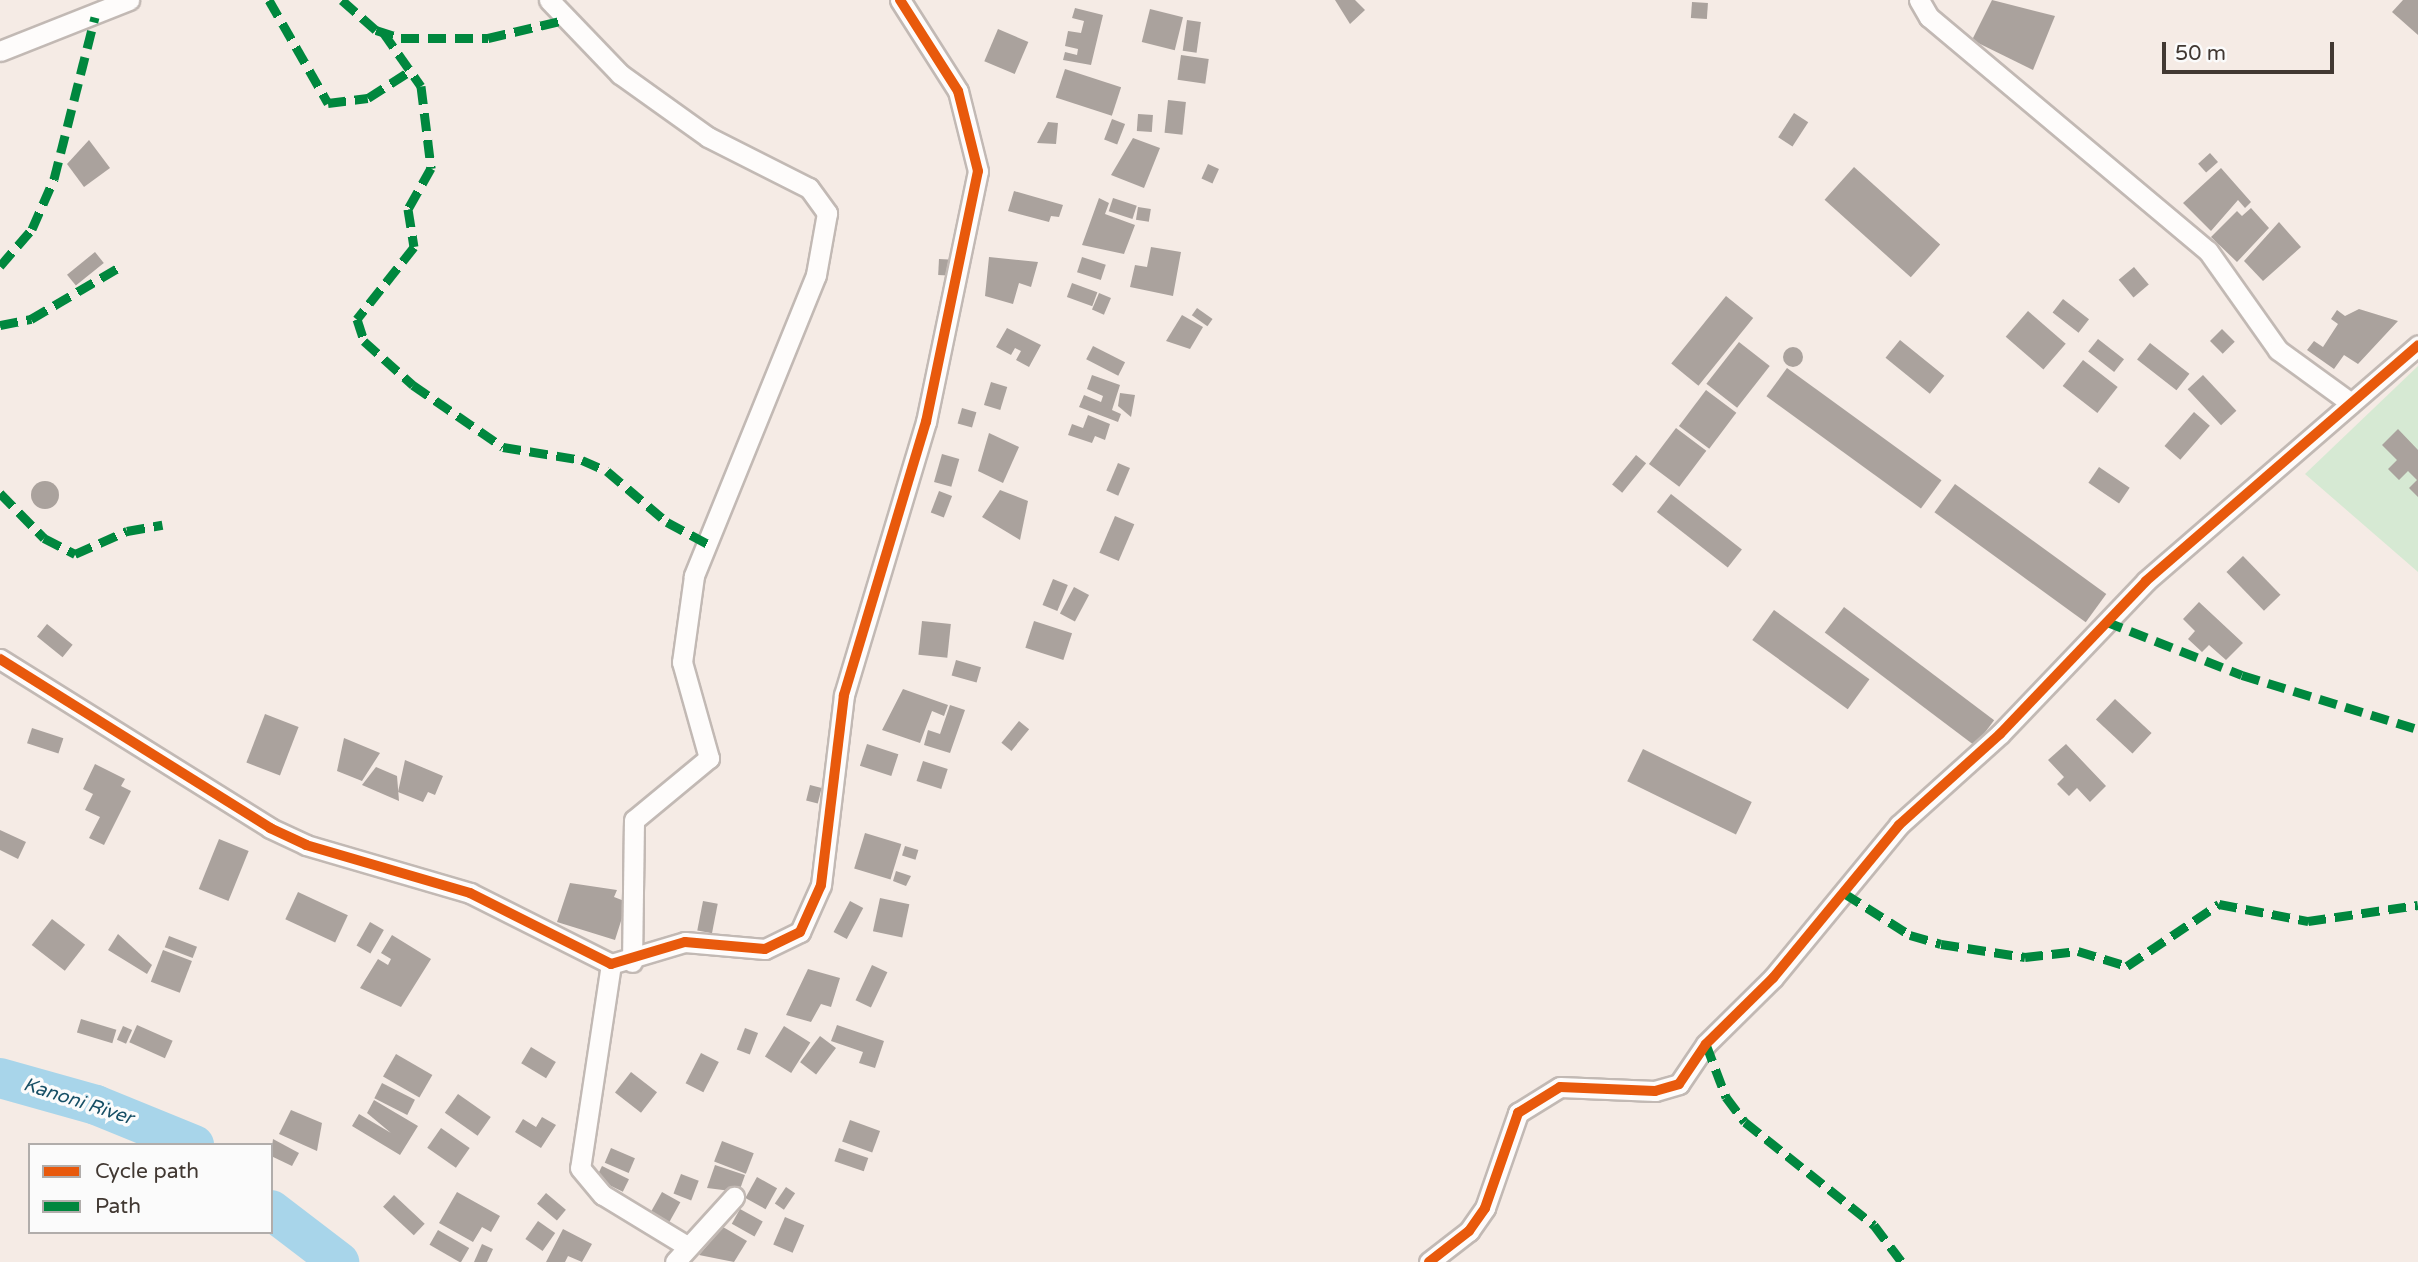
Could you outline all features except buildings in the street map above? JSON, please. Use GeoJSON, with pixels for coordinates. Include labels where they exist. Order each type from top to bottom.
{"type":"FeatureCollection","features":[{"type":"Feature","properties":{"kind":"street"},"geometry":{"type":"LineString","coordinates":[[0,51],[129,0]]}},
{"type":"Feature","properties":{"kind":"street"},"geometry":{"type":"LineString","coordinates":[[549,0],[620,74],[708,137],[809,188],[827,213],[816,275],[694,576],[682,662],[709,758],[634,820],[632,962]]}},
{"type":"Feature","properties":{"kind":"street"},"geometry":{"type":"LineString","coordinates":[[0,659],[270,828],[306,845],[470,893],[611,964],[632,962],[685,942],[781,946],[811,917],[821,884],[844,695],[926,422],[978,171],[958,91],[900,0]]}},
{"type":"Feature","properties":{"kind":"street"},"geometry":{"type":"LineString","coordinates":[[1919,0],[1929,17],[2208,251],[2278,350],[2351,403]]}},
{"type":"Feature","properties":{"kind":"street"},"geometry":{"type":"LineString","coordinates":[[1429,1262],[1469,1231],[1485,1208],[1518,1113],[1560,1087],[1655,1091],[1679,1084],[1706,1044],[1773,978],[1899,825],[2000,734],[2146,581],[2418,345]]}},
{"type":"Feature","properties":{"kind":"street"},"geometry":{"type":"LineString","coordinates":[[611,964],[580,1168],[603,1195],[681,1254],[734,1197]]}},
{"type":"Feature","properties":{"kind":"green space"},"geometry":{"type":"Polygon","coordinates":[[[2418,366],[2418,572],[2305,474],[2418,366]]]}},
{"type":"Feature","properties":{"kind":"waterway","name":"Kanoni River"},"geometry":{"type":"LineString","coordinates":[[0,1078],[96,1105],[189,1143]]}},
{"type":"Feature","properties":{"kind":"waterway","name":"Kanoni River"},"geometry":{"type":"LineString","coordinates":[[273,1212],[339,1262]]}},
{"type":"Feature","properties":{"kind":"marked path"},"geometry":{"type":"LineString","coordinates":[[269,0],[328,103],[368,98],[407,73]]}},
{"type":"Feature","properties":{"kind":"marked path"},"geometry":{"type":"LineString","coordinates":[[342,0],[376,30],[401,38],[488,38],[565,20]]}},
{"type":"Feature","properties":{"kind":"marked path"},"geometry":{"type":"LineString","coordinates":[[0,266],[32,229],[54,179],[95,17]]}},
{"type":"Feature","properties":{"kind":"marked path"},"geometry":{"type":"LineString","coordinates":[[383,32],[421,86],[431,168],[408,209],[414,247],[357,319],[364,341],[413,385],[503,447],[582,460],[607,471],[667,522],[708,544]]}},
{"type":"Feature","properties":{"kind":"marked path"},"geometry":{"type":"LineString","coordinates":[[0,325],[31,319],[118,268]]}},
{"type":"Feature","properties":{"kind":"marked path"},"geometry":{"type":"LineString","coordinates":[[0,493],[44,538],[75,554],[127,531],[162,525]]}},
{"type":"Feature","properties":{"kind":"marked path"},"geometry":{"type":"LineString","coordinates":[[2105,621],[2242,675],[2418,729]]}},
{"type":"Feature","properties":{"kind":"marked path"},"geometry":{"type":"LineString","coordinates":[[1844,893],[1910,935],[1941,944],[2025,957],[2078,951],[2127,966],[2219,904],[2308,921],[2418,905]]}},
{"type":"Feature","properties":{"kind":"marked path"},"geometry":{"type":"LineString","coordinates":[[1706,1044],[1726,1097],[1745,1122],[1874,1225],[1902,1262]]}},
{"type":"Feature","properties":{"kind":"cycle path"},"geometry":{"type":"LineString","coordinates":[[0,659],[270,828],[306,845],[470,893],[611,964],[685,942],[765,949],[800,932],[821,885],[844,695],[926,422],[978,171],[958,91],[900,0]]}},
{"type":"Feature","properties":{"kind":"cycle path"},"geometry":{"type":"LineString","coordinates":[[1429,1262],[1469,1231],[1485,1208],[1518,1113],[1560,1087],[1655,1091],[1679,1084],[1706,1044],[1773,978],[1899,825],[2000,734],[2146,581],[2418,345]]}}]}
